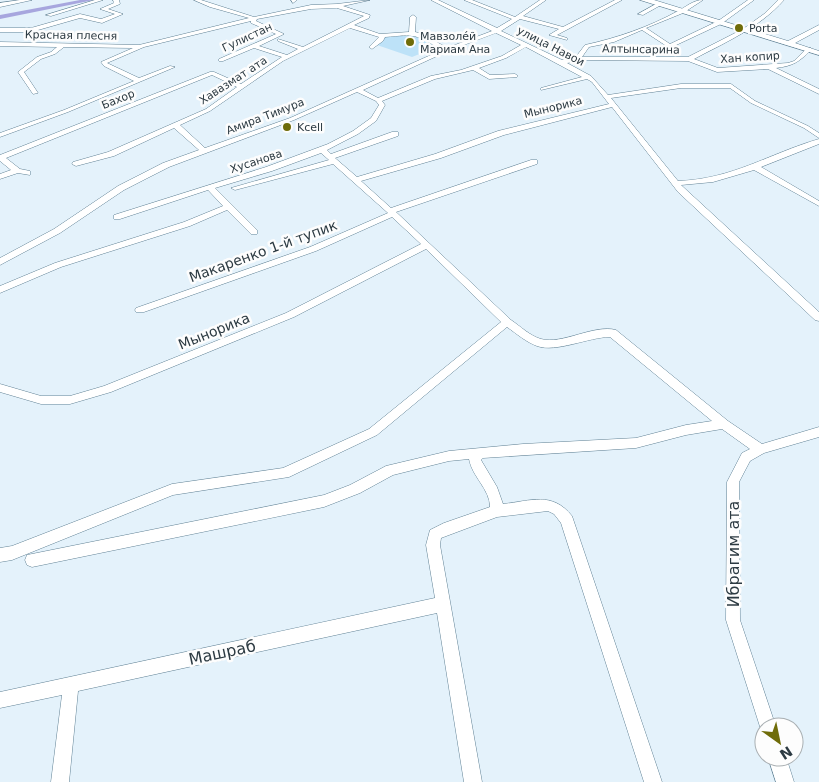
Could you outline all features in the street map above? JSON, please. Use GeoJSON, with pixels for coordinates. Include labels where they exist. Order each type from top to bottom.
{"type":"FeatureCollection","features":[{"type":"Feature","properties":{"kind":"main road"},"geometry":{"type":"LineString","coordinates":[[645,0],[819,53]]}},
{"type":"Feature","properties":{"kind":"main road"},"geometry":{"type":"LineString","coordinates":[[789,43],[819,27]]}},
{"type":"Feature","properties":{"kind":"street"},"geometry":{"type":"LineString","coordinates":[[0,5],[29,0]]}},
{"type":"Feature","properties":{"kind":"street"},"geometry":{"type":"LineString","coordinates":[[49,15],[100,0]]}},
{"type":"Feature","properties":{"kind":"street"},"geometry":{"type":"LineString","coordinates":[[0,30],[31,30],[77,17],[98,21],[113,18],[120,14],[103,9],[116,4],[116,0]]}},
{"type":"Feature","properties":{"kind":"street","name":"Гулистан"},"geometry":{"type":"LineString","coordinates":[[196,0],[250,16],[254,19],[253,22],[281,34],[221,60]]}},
{"type":"Feature","properties":{"kind":"street"},"geometry":{"type":"LineString","coordinates":[[138,80],[104,64],[142,46],[254,19],[335,3],[367,0]]}},
{"type":"Feature","properties":{"kind":"street","name":"улица Навои"},"geometry":{"type":"LineString","coordinates":[[434,0],[562,62],[594,80],[676,183],[819,318]]}},
{"type":"Feature","properties":{"kind":"street"},"geometry":{"type":"LineString","coordinates":[[467,0],[517,18],[564,29]]}},
{"type":"Feature","properties":{"kind":"street","name":"Амира Тимура"},"geometry":{"type":"LineString","coordinates":[[0,262],[56,231],[121,188],[166,165],[292,119],[446,50],[497,31],[543,0]]}},
{"type":"Feature","properties":{"kind":"street"},"geometry":{"type":"LineString","coordinates":[[565,40],[552,35],[619,0]]}},
{"type":"Feature","properties":{"kind":"street"},"geometry":{"type":"LineString","coordinates":[[641,14],[668,0]]}},
{"type":"Feature","properties":{"kind":"street"},"geometry":{"type":"LineString","coordinates":[[577,60],[587,46],[612,40],[682,12],[700,0]]}},
{"type":"Feature","properties":{"kind":"street"},"geometry":{"type":"LineString","coordinates":[[642,28],[670,46],[719,23],[750,0]]}},
{"type":"Feature","properties":{"kind":"street","name":"Алтынсарина"},"geometry":{"type":"LineString","coordinates":[[562,62],[585,58],[689,59],[744,30],[766,15],[781,0]]}},
{"type":"Feature","properties":{"kind":"street"},"geometry":{"type":"LineString","coordinates":[[212,6],[221,3]]}},
{"type":"Feature","properties":{"kind":"street","name":"Хавазмат ата"},"geometry":{"type":"LineString","coordinates":[[76,164],[111,154],[208,110],[288,57],[367,17],[335,3]]}},
{"type":"Feature","properties":{"kind":"street"},"geometry":{"type":"LineString","coordinates":[[412,33],[413,17]]}},
{"type":"Feature","properties":{"kind":"street"},"geometry":{"type":"LineString","coordinates":[[351,26],[383,35],[412,33],[421,35],[446,50]]}},
{"type":"Feature","properties":{"kind":"street"},"geometry":{"type":"LineString","coordinates":[[372,47],[381,40],[383,35]]}},
{"type":"Feature","properties":{"kind":"street"},"geometry":{"type":"LineString","coordinates":[[280,40],[303,49]]}},
{"type":"Feature","properties":{"kind":"street","name":"Красная плесня"},"geometry":{"type":"LineString","coordinates":[[0,44],[142,46]]}},
{"type":"Feature","properties":{"kind":"street"},"geometry":{"type":"LineString","coordinates":[[4,51],[16,44]]}},
{"type":"Feature","properties":{"kind":"street"},"geometry":{"type":"LineString","coordinates":[[35,93],[21,72],[39,58],[52,53],[63,45]]}},
{"type":"Feature","properties":{"kind":"street"},"geometry":{"type":"LineString","coordinates":[[358,90],[378,100],[433,77],[462,72],[504,57],[526,45]]}},
{"type":"Feature","properties":{"kind":"street"},"geometry":{"type":"LineString","coordinates":[[255,46],[288,57]]}},
{"type":"Feature","properties":{"kind":"street","name":"Хан копир"},"geometry":{"type":"LineString","coordinates":[[689,59],[717,70],[769,67],[789,65],[796,62],[809,50]]}},
{"type":"Feature","properties":{"kind":"street"},"geometry":{"type":"LineString","coordinates":[[0,135],[66,111],[172,66]]}},
{"type":"Feature","properties":{"kind":"street"},"geometry":{"type":"LineString","coordinates":[[769,67],[819,92]]}},
{"type":"Feature","properties":{"kind":"street"},"geometry":{"type":"LineString","coordinates":[[474,68],[489,77],[515,76]]}},
{"type":"Feature","properties":{"kind":"street","name":"Бахор"},"geometry":{"type":"LineString","coordinates":[[1,157],[212,73],[242,87]]}},
{"type":"Feature","properties":{"kind":"street"},"geometry":{"type":"LineString","coordinates":[[543,89],[589,77]]}},
{"type":"Feature","properties":{"kind":"street","name":"Хан копир"},"geometry":{"type":"LineString","coordinates":[[607,97],[647,93],[681,86],[731,86],[753,102],[806,127],[819,136]]}},
{"type":"Feature","properties":{"kind":"street","name":"Хусанова"},"geometry":{"type":"LineString","coordinates":[[117,217],[212,190],[273,168],[350,136],[368,124],[382,110],[382,105],[378,100]]}},
{"type":"Feature","properties":{"kind":"street","name":"Мынорика"},"geometry":{"type":"LineString","coordinates":[[355,180],[438,156],[501,133],[613,105]]}},
{"type":"Feature","properties":{"kind":"street"},"geometry":{"type":"LineString","coordinates":[[175,125],[204,152]]}},
{"type":"Feature","properties":{"kind":"street"},"geometry":{"type":"LineString","coordinates":[[254,232],[212,190],[333,159],[395,134]]}},
{"type":"Feature","properties":{"kind":"street"},"geometry":{"type":"LineString","coordinates":[[676,183],[698,184],[725,177],[819,141]]}},
{"type":"Feature","properties":{"kind":"street"},"geometry":{"type":"LineString","coordinates":[[321,149],[427,245],[507,322],[528,337],[540,342],[552,343],[605,332],[612,333],[724,424],[760,449]]}},
{"type":"Feature","properties":{"kind":"street"},"geometry":{"type":"LineString","coordinates":[[1,157],[17,171],[27,173]]}},
{"type":"Feature","properties":{"kind":"street","name":"Макаренко 1-й тупик"},"geometry":{"type":"LineString","coordinates":[[140,310],[313,249],[391,212],[534,162]]}},
{"type":"Feature","properties":{"kind":"street"},"geometry":{"type":"LineString","coordinates":[[755,167],[819,204]]}},
{"type":"Feature","properties":{"kind":"street"},"geometry":{"type":"LineString","coordinates":[[0,177],[17,171]]}},
{"type":"Feature","properties":{"kind":"street"},"geometry":{"type":"LineString","coordinates":[[0,290],[58,264],[187,224],[227,207]]}},
{"type":"Feature","properties":{"kind":"street","name":"Мынорика"},"geometry":{"type":"LineString","coordinates":[[0,388],[41,400],[70,400],[107,389],[290,315],[427,245]]}},
{"type":"Feature","properties":{"kind":"street"},"geometry":{"type":"LineString","coordinates":[[0,555],[12,554],[172,490],[285,473],[372,432],[507,322]]}},
{"type":"Feature","properties":{"kind":"street"},"geometry":{"type":"LineString","coordinates":[[32,560],[324,502],[355,489],[390,470],[449,456],[636,443],[686,430],[724,424]]}},
{"type":"Feature","properties":{"kind":"street","name":"Ибрагим ата"},"geometry":{"type":"LineString","coordinates":[[765,717],[733,620],[733,482],[746,456],[760,449],[819,432]]}},
{"type":"Feature","properties":{"kind":"street"},"geometry":{"type":"LineString","coordinates":[[479,453],[475,460],[495,495],[498,503],[497,511]]}},
{"type":"Feature","properties":{"kind":"street"},"geometry":{"type":"LineString","coordinates":[[473,782],[433,545],[436,534],[444,529],[497,511],[549,505],[559,510],[567,520],[652,782]]}},
{"type":"Feature","properties":{"kind":"street","name":"Машраб"},"geometry":{"type":"LineString","coordinates":[[0,700],[443,604]]}},
{"type":"Feature","properties":{"kind":"street"},"geometry":{"type":"LineString","coordinates":[[60,782],[71,685]]}},
{"type":"Feature","properties":{"kind":"street"},"geometry":{"type":"LineString","coordinates":[[780,767],[785,782]]}},
{"type":"Feature","properties":{"kind":"shaded area"},"geometry":{"type":"Polygon","coordinates":[[[418,35],[437,47],[412,57],[377,45],[386,36],[418,35]]]}},
{"type":"Feature","properties":{"kind":"waterway"},"geometry":{"type":"LineString","coordinates":[[0,17],[91,0]]}},
{"type":"Feature","properties":{"kind":"place","name":"Porta"},"geometry":{"type":"Point","coordinates":[739,28]}},
{"type":"Feature","properties":{"kind":"place","name":"Мавзоле́й Мариам Ана"},"geometry":{"type":"Point","coordinates":[410,42]}},
{"type":"Feature","properties":{"kind":"place","name":"Kcell"},"geometry":{"type":"Point","coordinates":[287,127]}}]}
